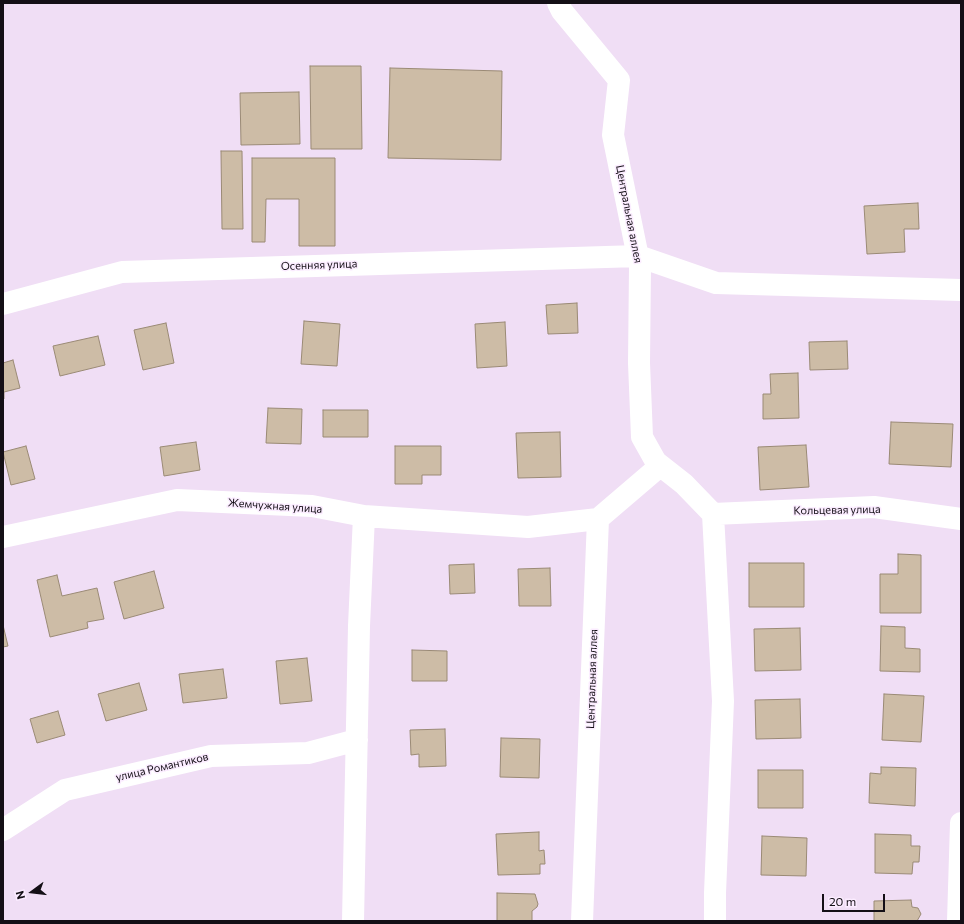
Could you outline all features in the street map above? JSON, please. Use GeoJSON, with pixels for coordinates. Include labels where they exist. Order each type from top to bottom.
{"type":"FeatureCollection","features":[{"type":"Feature","properties":{"kind":"street","name":"Центральная аллея"},"geometry":{"type":"LineString","coordinates":[[558,3],[562,10],[619,80],[613,135],[640,267],[638,362],[642,436],[656,462],[684,484],[713,514]]}},
{"type":"Feature","properties":{"kind":"street"},"geometry":{"type":"LineString","coordinates":[[638,256],[716,284],[961,290]]}},
{"type":"Feature","properties":{"kind":"street","name":"Осенняя улица"},"geometry":{"type":"LineString","coordinates":[[3,304],[122,272],[638,256]]}},
{"type":"Feature","properties":{"kind":"street"},"geometry":{"type":"LineString","coordinates":[[598,519],[660,466]]}},
{"type":"Feature","properties":{"kind":"street","name":"Жемчужная улица"},"geometry":{"type":"LineString","coordinates":[[3,537],[177,500],[312,506],[364,516],[528,527],[598,519]]}},
{"type":"Feature","properties":{"kind":"street","name":"Кольцевая улица"},"geometry":{"type":"LineString","coordinates":[[713,514],[874,507],[961,519]]}},
{"type":"Feature","properties":{"kind":"street"},"geometry":{"type":"LineString","coordinates":[[713,514],[723,701],[715,921]]}},
{"type":"Feature","properties":{"kind":"street"},"geometry":{"type":"LineString","coordinates":[[353,921],[359,626],[364,516]]}},
{"type":"Feature","properties":{"kind":"street","name":"Центральная аллея"},"geometry":{"type":"LineString","coordinates":[[582,921],[598,519]]}},
{"type":"Feature","properties":{"kind":"street","name":"улица Романтиков"},"geometry":{"type":"LineString","coordinates":[[3,830],[65,790],[211,756],[308,753],[357,740]]}},
{"type":"Feature","properties":{"kind":"street"},"geometry":{"type":"LineString","coordinates":[[958,921],[961,823]]}},
{"type":"Feature","properties":{"kind":"building"},"geometry":{"type":"Polygon","coordinates":[[[310,66],[361,66],[362,149],[311,149],[310,66]]]}},
{"type":"Feature","properties":{"kind":"building"},"geometry":{"type":"Polygon","coordinates":[[[390,68],[502,71],[501,160],[388,158],[390,68]]]}},
{"type":"Feature","properties":{"kind":"building"},"geometry":{"type":"Polygon","coordinates":[[[299,92],[300,144],[241,145],[240,93],[299,92]]]}},
{"type":"Feature","properties":{"kind":"building"},"geometry":{"type":"Polygon","coordinates":[[[221,151],[242,151],[243,229],[222,229],[221,151]]]}},
{"type":"Feature","properties":{"kind":"building"},"geometry":{"type":"Polygon","coordinates":[[[252,158],[335,158],[335,246],[299,246],[299,199],[266,199],[265,242],[252,242],[252,158]]]}},
{"type":"Feature","properties":{"kind":"building"},"geometry":{"type":"Polygon","coordinates":[[[918,203],[919,229],[904,229],[905,252],[867,254],[864,206],[918,203]]]}},
{"type":"Feature","properties":{"kind":"building"},"geometry":{"type":"Polygon","coordinates":[[[577,303],[578,333],[548,334],[546,305],[577,303]]]}},
{"type":"Feature","properties":{"kind":"building"},"geometry":{"type":"Polygon","coordinates":[[[304,321],[340,324],[337,366],[301,364],[304,321]]]}},
{"type":"Feature","properties":{"kind":"building"},"geometry":{"type":"Polygon","coordinates":[[[505,322],[507,366],[477,368],[475,324],[505,322]]]}},
{"type":"Feature","properties":{"kind":"building"},"geometry":{"type":"Polygon","coordinates":[[[166,323],[174,363],[143,370],[134,330],[166,323]]]}},
{"type":"Feature","properties":{"kind":"building"},"geometry":{"type":"Polygon","coordinates":[[[98,336],[105,365],[60,376],[53,346],[98,336]]]}},
{"type":"Feature","properties":{"kind":"building"},"geometry":{"type":"Polygon","coordinates":[[[847,341],[848,369],[810,370],[809,342],[847,341]]]}},
{"type":"Feature","properties":{"kind":"building"},"geometry":{"type":"Polygon","coordinates":[[[13,360],[20,388],[4,392],[3,400],[3,363],[13,360]]]}},
{"type":"Feature","properties":{"kind":"building"},"geometry":{"type":"Polygon","coordinates":[[[798,373],[799,418],[763,419],[763,394],[771,394],[770,374],[798,373]]]}},
{"type":"Feature","properties":{"kind":"building"},"geometry":{"type":"Polygon","coordinates":[[[268,408],[302,409],[301,444],[266,443],[268,408]]]}},
{"type":"Feature","properties":{"kind":"building"},"geometry":{"type":"Polygon","coordinates":[[[323,410],[368,410],[368,437],[323,437],[323,410]]]}},
{"type":"Feature","properties":{"kind":"building"},"geometry":{"type":"Polygon","coordinates":[[[891,422],[953,424],[951,467],[889,464],[891,422]]]}},
{"type":"Feature","properties":{"kind":"building"},"geometry":{"type":"Polygon","coordinates":[[[560,432],[561,477],[518,478],[516,433],[560,432]]]}},
{"type":"Feature","properties":{"kind":"building"},"geometry":{"type":"Polygon","coordinates":[[[196,442],[200,470],[164,476],[160,447],[196,442]]]}},
{"type":"Feature","properties":{"kind":"building"},"geometry":{"type":"Polygon","coordinates":[[[806,445],[809,487],[760,490],[758,447],[806,445]]]}},
{"type":"Feature","properties":{"kind":"building"},"geometry":{"type":"Polygon","coordinates":[[[26,446],[35,479],[11,485],[3,452],[26,446]]]}},
{"type":"Feature","properties":{"kind":"building"},"geometry":{"type":"Polygon","coordinates":[[[395,446],[441,446],[441,475],[422,475],[422,484],[395,484],[395,446]]]}},
{"type":"Feature","properties":{"kind":"building"},"geometry":{"type":"Polygon","coordinates":[[[898,554],[921,555],[921,613],[880,613],[880,574],[898,574],[898,554]]]}},
{"type":"Feature","properties":{"kind":"building"},"geometry":{"type":"Polygon","coordinates":[[[749,563],[804,563],[804,607],[749,607],[749,563]]]}},
{"type":"Feature","properties":{"kind":"building"},"geometry":{"type":"Polygon","coordinates":[[[474,564],[475,593],[450,594],[449,565],[474,564]]]}},
{"type":"Feature","properties":{"kind":"building"},"geometry":{"type":"Polygon","coordinates":[[[550,568],[551,606],[519,606],[518,569],[550,568]]]}},
{"type":"Feature","properties":{"kind":"building"},"geometry":{"type":"Polygon","coordinates":[[[154,571],[164,608],[124,619],[114,582],[154,571]]]}},
{"type":"Feature","properties":{"kind":"building"},"geometry":{"type":"Polygon","coordinates":[[[57,575],[62,596],[97,588],[104,619],[87,622],[88,628],[50,637],[37,580],[57,575]]]}},
{"type":"Feature","properties":{"kind":"building"},"geometry":{"type":"Polygon","coordinates":[[[3,625],[8,646],[3,647],[3,625]]]}},
{"type":"Feature","properties":{"kind":"building"},"geometry":{"type":"Polygon","coordinates":[[[881,626],[905,627],[905,648],[920,649],[920,672],[880,671],[881,626]]]}},
{"type":"Feature","properties":{"kind":"building"},"geometry":{"type":"Polygon","coordinates":[[[800,628],[801,670],[755,671],[754,629],[800,628]]]}},
{"type":"Feature","properties":{"kind":"building"},"geometry":{"type":"Polygon","coordinates":[[[412,650],[447,651],[447,681],[412,681],[412,650]]]}},
{"type":"Feature","properties":{"kind":"building"},"geometry":{"type":"Polygon","coordinates":[[[307,658],[312,701],[280,704],[276,661],[307,658]]]}},
{"type":"Feature","properties":{"kind":"building"},"geometry":{"type":"Polygon","coordinates":[[[223,669],[227,698],[183,703],[179,674],[223,669]]]}},
{"type":"Feature","properties":{"kind":"building"},"geometry":{"type":"Polygon","coordinates":[[[139,683],[147,710],[106,721],[98,694],[139,683]]]}},
{"type":"Feature","properties":{"kind":"building"},"geometry":{"type":"Polygon","coordinates":[[[884,694],[924,696],[921,742],[882,740],[884,694]]]}},
{"type":"Feature","properties":{"kind":"building"},"geometry":{"type":"Polygon","coordinates":[[[800,699],[801,738],[756,739],[755,700],[800,699]]]}},
{"type":"Feature","properties":{"kind":"building"},"geometry":{"type":"Polygon","coordinates":[[[58,711],[65,735],[37,743],[30,719],[58,711]]]}},
{"type":"Feature","properties":{"kind":"building"},"geometry":{"type":"Polygon","coordinates":[[[445,729],[446,766],[419,767],[419,754],[411,755],[410,730],[445,729]]]}},
{"type":"Feature","properties":{"kind":"building"},"geometry":{"type":"Polygon","coordinates":[[[501,738],[540,739],[539,778],[500,777],[501,738]]]}},
{"type":"Feature","properties":{"kind":"building"},"geometry":{"type":"Polygon","coordinates":[[[881,767],[916,768],[915,806],[869,803],[870,773],[881,774],[881,767]]]}},
{"type":"Feature","properties":{"kind":"building"},"geometry":{"type":"Polygon","coordinates":[[[758,770],[803,770],[803,808],[758,808],[758,770]]]}},
{"type":"Feature","properties":{"kind":"building"},"geometry":{"type":"Polygon","coordinates":[[[539,832],[539,851],[544,850],[545,864],[540,864],[540,874],[498,875],[496,834],[539,832]]]}},
{"type":"Feature","properties":{"kind":"building"},"geometry":{"type":"Polygon","coordinates":[[[875,834],[911,835],[911,846],[920,846],[919,862],[913,862],[912,874],[875,873],[875,834]]]}},
{"type":"Feature","properties":{"kind":"building"},"geometry":{"type":"Polygon","coordinates":[[[762,836],[807,838],[806,876],[761,875],[762,836]]]}},
{"type":"Feature","properties":{"kind":"building"},"geometry":{"type":"Polygon","coordinates":[[[497,893],[535,894],[538,904],[532,911],[532,921],[497,921],[497,893]]]}},
{"type":"Feature","properties":{"kind":"building"},"geometry":{"type":"Polygon","coordinates":[[[911,900],[912,907],[918,908],[921,914],[917,921],[874,921],[874,901],[911,900]]]}}]}
